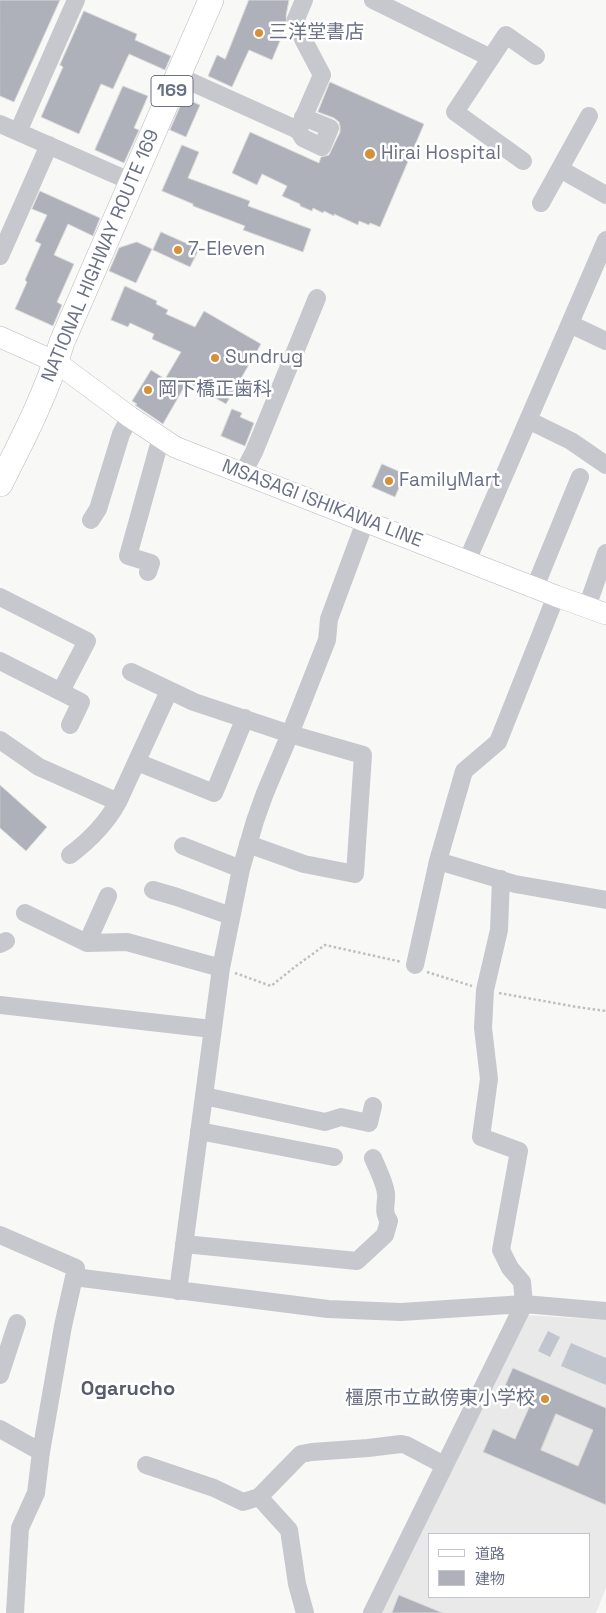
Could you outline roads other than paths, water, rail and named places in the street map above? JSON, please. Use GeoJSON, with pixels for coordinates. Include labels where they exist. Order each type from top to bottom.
{"type":"FeatureCollection","features":[{"type":"Feature","properties":{"kind":"highway","name":"NATIONAL HIGHWAY ROUTE 169"},"geometry":{"type":"LineString","coordinates":[[0,484],[56,362],[62,342],[211,0]]}},
{"type":"Feature","properties":{"kind":"main road","name":"MSASAGI ISHIKAWA LINE"},"geometry":{"type":"LineString","coordinates":[[0,336],[56,362],[174,447],[596,610]]}},
{"type":"Feature","properties":{"kind":"street"},"geometry":{"type":"LineString","coordinates":[[18,132],[76,0]]}},
{"type":"Feature","properties":{"kind":"street"},"geometry":{"type":"LineString","coordinates":[[178,76],[300,123],[322,75],[303,39],[296,19],[304,0]]}},
{"type":"Feature","properties":{"kind":"street"},"geometry":{"type":"LineString","coordinates":[[373,0],[491,58]]}},
{"type":"Feature","properties":{"kind":"street"},"geometry":{"type":"LineString","coordinates":[[523,161],[455,112],[506,35],[536,56]]}},
{"type":"Feature","properties":{"kind":"street"},"geometry":{"type":"LineString","coordinates":[[541,203],[589,116]]}},
{"type":"Feature","properties":{"kind":"street"},"geometry":{"type":"LineString","coordinates":[[0,124],[132,182]]}},
{"type":"Feature","properties":{"kind":"street"},"geometry":{"type":"LineString","coordinates":[[0,256],[49,146]]}},
{"type":"Feature","properties":{"kind":"street"},"geometry":{"type":"LineString","coordinates":[[560,169],[606,195]]}},
{"type":"Feature","properties":{"kind":"street"},"geometry":{"type":"LineString","coordinates":[[467,561],[606,240]]}},
{"type":"Feature","properties":{"kind":"street"},"geometry":{"type":"LineString","coordinates":[[243,473],[254,452],[317,298]]}},
{"type":"Feature","properties":{"kind":"street"},"geometry":{"type":"LineString","coordinates":[[570,324],[606,341]]}},
{"type":"Feature","properties":{"kind":"street"},"geometry":{"type":"LineString","coordinates":[[91,520],[98,509],[120,434],[130,417]]}},
{"type":"Feature","properties":{"kind":"street"},"geometry":{"type":"LineString","coordinates":[[528,420],[571,441],[606,465]]}},
{"type":"Feature","properties":{"kind":"street"},"geometry":{"type":"LineString","coordinates":[[148,572],[151,563],[128,556],[162,438]]}},
{"type":"Feature","properties":{"kind":"street"},"geometry":{"type":"LineString","coordinates":[[535,587],[580,477]]}},
{"type":"Feature","properties":{"kind":"street"},"geometry":{"type":"LineString","coordinates":[[178,1291],[220,968],[241,869],[265,793],[327,640],[329,619],[365,522]]}},
{"type":"Feature","properties":{"kind":"street"},"geometry":{"type":"LineString","coordinates":[[596,610],[606,553]]}},
{"type":"Feature","properties":{"kind":"street"},"geometry":{"type":"LineString","coordinates":[[415,965],[438,861],[464,771],[498,742],[556,596]]}},
{"type":"Feature","properties":{"kind":"street"},"geometry":{"type":"LineString","coordinates":[[0,597],[87,641],[61,691]]}},
{"type":"Feature","properties":{"kind":"street"},"geometry":{"type":"LineString","coordinates":[[0,661],[81,702],[70,725]]}},
{"type":"Feature","properties":{"kind":"street"},"geometry":{"type":"LineString","coordinates":[[131,672],[194,702],[290,734],[363,755],[355,874],[304,864],[248,844]]}},
{"type":"Feature","properties":{"kind":"street"},"geometry":{"type":"LineString","coordinates":[[70,855],[87,842],[104,824],[118,802],[169,691]]}},
{"type":"Feature","properties":{"kind":"street"},"geometry":{"type":"LineString","coordinates":[[137,762],[214,793],[245,718]]}},
{"type":"Feature","properties":{"kind":"street"},"geometry":{"type":"LineString","coordinates":[[0,740],[39,767],[118,802]]}},
{"type":"Feature","properties":{"kind":"street"},"geometry":{"type":"LineString","coordinates":[[183,846],[241,869]]}},
{"type":"Feature","properties":{"kind":"street"},"geometry":{"type":"LineString","coordinates":[[438,861],[515,884],[606,900]]}},
{"type":"Feature","properties":{"kind":"street"},"geometry":{"type":"LineString","coordinates":[[372,1613],[524,1304],[522,1282],[510,1268],[501,1250],[519,1151],[481,1137],[489,1079],[483,1028],[485,990],[499,930],[501,879]]}},
{"type":"Feature","properties":{"kind":"street"},"geometry":{"type":"LineString","coordinates":[[153,890],[231,916]]}},
{"type":"Feature","properties":{"kind":"street"},"geometry":{"type":"LineString","coordinates":[[87,943],[108,896]]}},
{"type":"Feature","properties":{"kind":"street"},"geometry":{"type":"LineString","coordinates":[[25,913],[87,943],[127,942],[220,968]]}},
{"type":"Feature","properties":{"kind":"street"},"geometry":{"type":"LineString","coordinates":[[0,1005],[212,1030]]}},
{"type":"Feature","properties":{"kind":"street"},"geometry":{"type":"LineString","coordinates":[[204,1096],[325,1122],[341,1117],[369,1123],[373,1106]]}},
{"type":"Feature","properties":{"kind":"street"},"geometry":{"type":"LineString","coordinates":[[199,1131],[334,1157]]}},
{"type":"Feature","properties":{"kind":"street"},"geometry":{"type":"LineString","coordinates":[[184,1244],[357,1262],[385,1235],[389,1221],[385,1215],[386,1196],[382,1179],[373,1158]]}},
{"type":"Feature","properties":{"kind":"street"},"geometry":{"type":"LineString","coordinates":[[0,1235],[76,1268],[63,1326],[41,1452],[36,1493],[20,1528],[15,1613]]}},
{"type":"Feature","properties":{"kind":"street"},"geometry":{"type":"LineString","coordinates":[[74,1277],[328,1309],[400,1312],[524,1304],[606,1311]]}},
{"type":"Feature","properties":{"kind":"street"},"geometry":{"type":"LineString","coordinates":[[0,1375],[17,1323]]}},
{"type":"Feature","properties":{"kind":"street"},"geometry":{"type":"LineString","coordinates":[[0,1429],[41,1452]]}},
{"type":"Feature","properties":{"kind":"street"},"geometry":{"type":"LineString","coordinates":[[146,1465],[214,1488],[243,1502],[258,1497],[301,1454],[401,1444],[444,1465]]}},
{"type":"Feature","properties":{"kind":"street"},"geometry":{"type":"LineString","coordinates":[[258,1497],[289,1530],[305,1613]]}},
{"type":"Feature","properties":{"kind":"place","name":"三洋堂書店"},"geometry":{"type":"Point","coordinates":[259,33]}},
{"type":"Feature","properties":{"kind":"place","name":"Hirai Hospital"},"geometry":{"type":"Point","coordinates":[370,154]}},
{"type":"Feature","properties":{"kind":"place","name":"7-Eleven"},"geometry":{"type":"Point","coordinates":[178,250]}},
{"type":"Feature","properties":{"kind":"place","name":"Sundrug"},"geometry":{"type":"Point","coordinates":[215,358]}},
{"type":"Feature","properties":{"kind":"place","name":"岡下橋正歯科"},"geometry":{"type":"Point","coordinates":[148,390]}},
{"type":"Feature","properties":{"kind":"place","name":"FamilyMart"},"geometry":{"type":"Point","coordinates":[389,481]}},
{"type":"Feature","properties":{"kind":"place","name":"橿原市立畝傍東小学校"},"geometry":{"type":"Point","coordinates":[545,1399]}},
{"type":"Feature","properties":{"kind":"district","name":"Ogarucho"},"geometry":{"type":"Point","coordinates":[128,1390]}}]}
